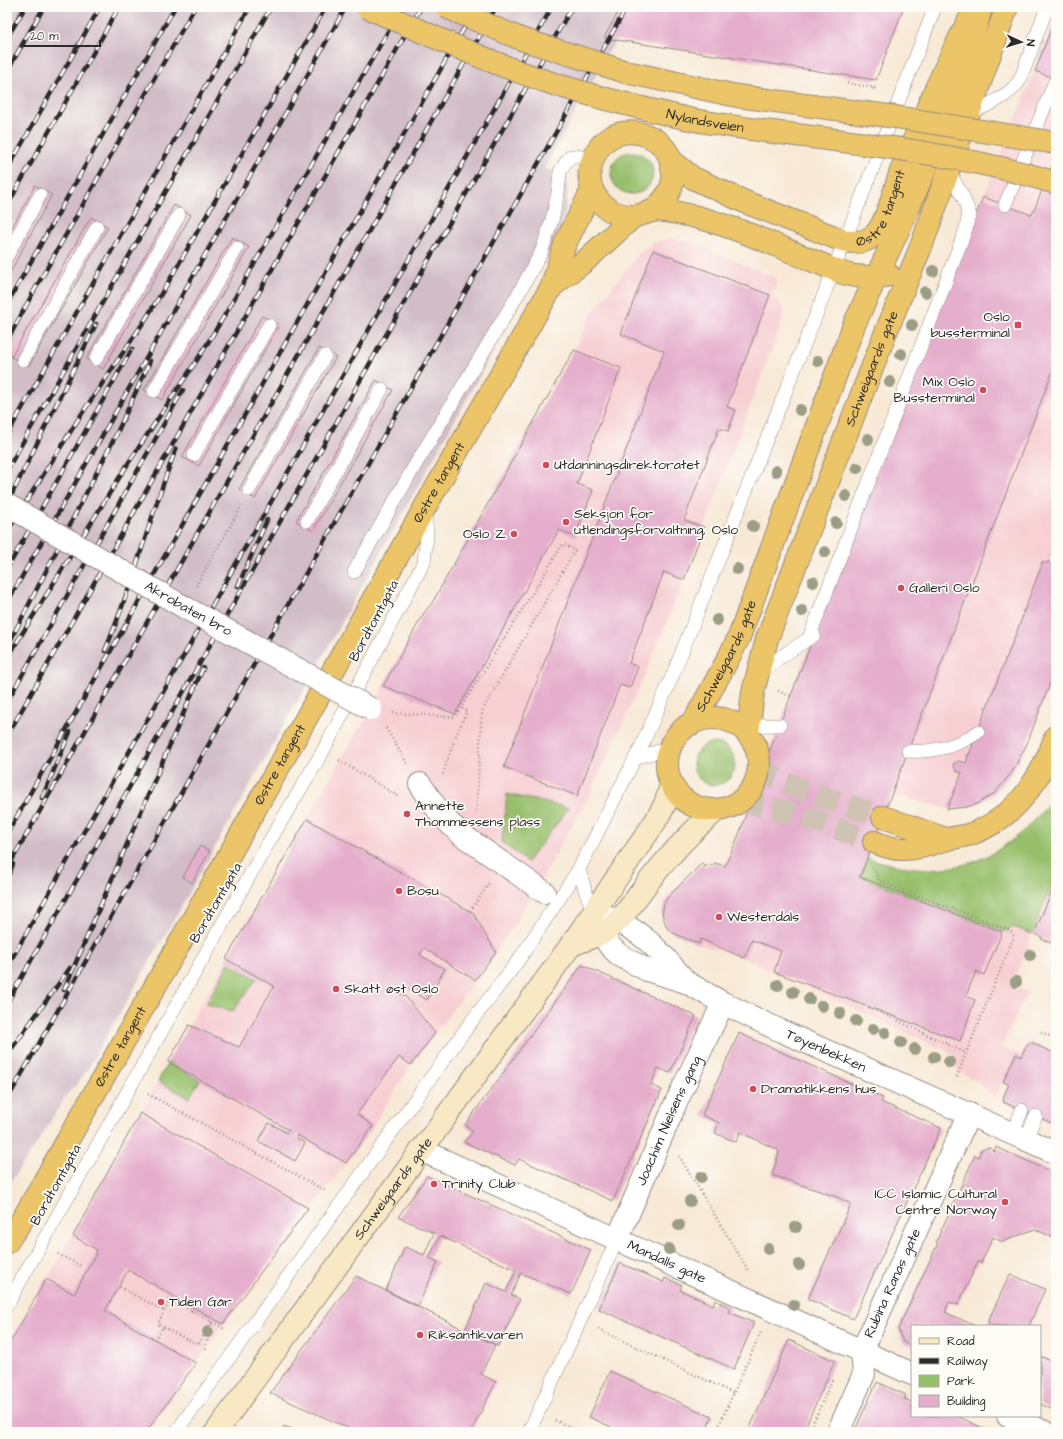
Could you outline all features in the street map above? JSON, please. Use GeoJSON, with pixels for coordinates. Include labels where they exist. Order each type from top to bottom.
{"type":"FeatureCollection","features":[{"type":"Feature","properties":{"kind":"highway","name":"Nylandsveien"},"geometry":{"type":"LineString","coordinates":[[367,7],[432,36],[511,68],[554,84],[618,103],[689,119],[730,126],[942,155],[1003,168],[1056,183]]}},
{"type":"Feature","properties":{"kind":"highway"},"geometry":{"type":"LineString","coordinates":[[446,7],[521,38],[626,72],[737,96],[896,117],[1056,143]]}},
{"type":"Feature","properties":{"kind":"highway","name":"Østre tangent"},"geometry":{"type":"LineString","coordinates":[[672,161],[693,178],[744,202],[845,241],[857,243],[872,237],[883,223],[899,176],[931,98],[958,40],[976,7]]}},
{"type":"Feature","properties":{"kind":"highway","name":"Schweigaards gate"},"geometry":{"type":"LineString","coordinates":[[693,722],[739,637],[854,324],[943,127],[971,48],[981,7]]}},
{"type":"Feature","properties":{"kind":"highway","name":"Schweigaards gate"},"geometry":{"type":"LineString","coordinates":[[745,728],[767,639],[884,337],[922,244],[1007,7]]}},
{"type":"Feature","properties":{"kind":"highway"},"geometry":{"type":"LineString","coordinates":[[639,132],[653,138],[664,148],[672,161],[673,179],[667,197],[654,210],[644,214],[634,216],[620,215],[609,210],[599,201],[592,190],[589,176],[592,161],[598,148],[610,138],[624,133],[639,132]]}},
{"type":"Feature","properties":{"kind":"highway","name":"Østre tangent"},"geometry":{"type":"LineString","coordinates":[[7,1242],[24,1217],[424,509],[552,286],[565,244],[592,190]]}},
{"type":"Feature","properties":{"kind":"highway"},"geometry":{"type":"LineString","coordinates":[[654,210],[687,214],[728,226],[841,272],[855,282],[858,290],[859,307],[854,324]]}},
{"type":"Feature","properties":{"kind":"highway","name":"Østre tangent"},"geometry":{"type":"LineString","coordinates":[[552,286],[584,261],[634,216]]}},
{"type":"Feature","properties":{"kind":"highway"},"geometry":{"type":"LineString","coordinates":[[841,272],[886,276],[901,269],[909,262],[922,244]]}},
{"type":"Feature","properties":{"kind":"highway"},"geometry":{"type":"LineString","coordinates":[[708,718],[717,718],[732,722],[745,728],[754,743],[758,754],[759,765],[758,775],[748,794],[740,802],[733,806],[716,811],[702,810],[679,796],[671,785],[667,767],[670,748],[683,729],[693,722],[708,718]]}},
{"type":"Feature","properties":{"kind":"highway"},"geometry":{"type":"LineString","coordinates":[[874,842],[900,849],[924,847],[946,839],[972,833],[995,823],[1010,812],[1021,800],[1042,768],[1056,736]]}},
{"type":"Feature","properties":{"kind":"highway"},"geometry":{"type":"LineString","coordinates":[[883,817],[946,839]]}},
{"type":"Feature","properties":{"kind":"street","name":"Akrobaten bro"},"geometry":{"type":"LineString","coordinates":[[7,505],[184,607],[375,713]]}},
{"type":"Feature","properties":{"kind":"street"},"geometry":{"type":"LineString","coordinates":[[420,784],[442,816],[462,835],[474,845],[544,892]]}},
{"type":"Feature","properties":{"kind":"street","name":"Schweigaards gate"},"geometry":{"type":"LineString","coordinates":[[216,1432],[571,945],[655,822],[665,804],[671,785]]}},
{"type":"Feature","properties":{"kind":"street"},"geometry":{"type":"LineString","coordinates":[[571,945],[610,926],[675,850],[703,821],[716,811]]}},
{"type":"Feature","properties":{"kind":"street","name":"Tøyenbekken"},"geometry":{"type":"LineString","coordinates":[[594,912],[610,926],[634,930],[659,950],[686,982]]}},
{"type":"Feature","properties":{"kind":"street","name":"Tøyenbekken"},"geometry":{"type":"LineString","coordinates":[[610,926],[609,945],[620,955],[647,970],[686,982],[724,1003],[786,1033],[1056,1154]]}},
{"type":"Feature","properties":{"kind":"street","name":"Joachim Nielsens gang"},"geometry":{"type":"LineString","coordinates":[[617,1240],[664,1130],[724,1003]]}},
{"type":"Feature","properties":{"kind":"street","name":"Rubina Ranas gate"},"geometry":{"type":"LineString","coordinates":[[838,1432],[864,1374],[856,1348],[969,1114]]}},
{"type":"Feature","properties":{"kind":"street","name":"Mandalls gate"},"geometry":{"type":"LineString","coordinates":[[421,1150],[911,1374]]}},
{"type":"Feature","properties":{"kind":"street"},"geometry":{"type":"LineString","coordinates":[[1010,1417],[1045,1432]]}},
{"type":"Feature","properties":{"kind":"lane"},"geometry":{"type":"LineString","coordinates":[[176,1432],[471,1022],[518,961],[579,869],[635,758],[672,677],[841,272],[845,241],[935,7]]}},
{"type":"Feature","properties":{"kind":"lane"},"geometry":{"type":"LineString","coordinates":[[968,114],[994,101],[1016,87],[1021,78],[1047,7]]}},
{"type":"Feature","properties":{"kind":"lane"},"geometry":{"type":"LineString","coordinates":[[1006,205],[1056,79]]}},
{"type":"Feature","properties":{"kind":"lane"},"geometry":{"type":"LineString","coordinates":[[354,572],[414,467],[516,298],[541,253],[552,220],[558,193],[560,172],[571,156],[592,161]]}},
{"type":"Feature","properties":{"kind":"lane"},"geometry":{"type":"LineString","coordinates":[[948,170],[963,197],[973,223]]}},
{"type":"Feature","properties":{"kind":"lane"},"geometry":{"type":"LineString","coordinates":[[7,256],[40,195]]}},
{"type":"Feature","properties":{"kind":"lane"},"geometry":{"type":"LineString","coordinates":[[758,672],[812,637],[966,229],[968,219],[967,207]]}},
{"type":"Feature","properties":{"kind":"lane"},"geometry":{"type":"LineString","coordinates":[[96,359],[179,215]]}},
{"type":"Feature","properties":{"kind":"lane"},"geometry":{"type":"LineString","coordinates":[[22,360],[97,227]]}},
{"type":"Feature","properties":{"kind":"lane"},"geometry":{"type":"LineString","coordinates":[[154,391],[237,248]]}},
{"type":"Feature","properties":{"kind":"lane"},"geometry":{"type":"LineString","coordinates":[[194,455],[269,325]]}},
{"type":"Feature","properties":{"kind":"lane"},"geometry":{"type":"LineString","coordinates":[[250,490],[325,356]]}},
{"type":"Feature","properties":{"kind":"lane"},"geometry":{"type":"LineString","coordinates":[[307,520],[382,389]]}},
{"type":"Feature","properties":{"kind":"lane","name":"Bordtomtgata"},"geometry":{"type":"LineString","coordinates":[[7,1305],[263,852],[323,751],[424,562],[427,535],[424,509]]}},
{"type":"Feature","properties":{"kind":"lane"},"geometry":{"type":"LineString","coordinates":[[745,728],[780,725]]}},
{"type":"Feature","properties":{"kind":"lane"},"geometry":{"type":"LineString","coordinates":[[908,751],[918,752],[941,749],[973,736],[978,732]]}},
{"type":"Feature","properties":{"kind":"lane"},"geometry":{"type":"LineString","coordinates":[[635,758],[670,748]]}},
{"type":"Feature","properties":{"kind":"lane"},"geometry":{"type":"LineString","coordinates":[[579,869],[586,893],[594,912]]}},
{"type":"Feature","properties":{"kind":"lane"},"geometry":{"type":"LineString","coordinates":[[1019,1137],[1022,1110]]}},
{"type":"Feature","properties":{"kind":"lane"},"geometry":{"type":"LineString","coordinates":[[1019,1137],[1036,1116]]}},
{"type":"Feature","properties":{"kind":"lane"},"geometry":{"type":"LineString","coordinates":[[529,1432],[579,1320],[617,1240]]}},
{"type":"Feature","properties":{"kind":"path"},"geometry":{"type":"LineString","coordinates":[[184,607],[242,503]]}},
{"type":"Feature","properties":{"kind":"path"},"geometry":{"type":"LineString","coordinates":[[375,713],[455,717],[563,544],[574,550],[482,711],[474,845]]}},
{"type":"Feature","properties":{"kind":"path"},"geometry":{"type":"LineString","coordinates":[[775,690],[791,696]]}},
{"type":"Feature","properties":{"kind":"path"},"geometry":{"type":"LineString","coordinates":[[461,708],[467,711]]}},
{"type":"Feature","properties":{"kind":"path"},"geometry":{"type":"LineString","coordinates":[[375,713],[420,784]]}},
{"type":"Feature","properties":{"kind":"path"},"geometry":{"type":"LineString","coordinates":[[470,911],[502,864]]}},
{"type":"Feature","properties":{"kind":"path"},"geometry":{"type":"LineString","coordinates":[[871,864],[879,881],[1011,931],[1014,937],[956,1079]]}},
{"type":"Feature","properties":{"kind":"path"},"geometry":{"type":"LineString","coordinates":[[869,1007],[966,1053]]}},
{"type":"Feature","properties":{"kind":"path"},"geometry":{"type":"LineString","coordinates":[[1040,1032],[1056,1039]]}},
{"type":"Feature","properties":{"kind":"path"},"geometry":{"type":"LineString","coordinates":[[147,1093],[327,1192]]}},
{"type":"Feature","properties":{"kind":"path"},"geometry":{"type":"LineString","coordinates":[[664,1130],[752,1276]]}},
{"type":"Feature","properties":{"kind":"path"},"geometry":{"type":"LineString","coordinates":[[56,1253],[80,1266]]}},
{"type":"Feature","properties":{"kind":"path"},"geometry":{"type":"LineString","coordinates":[[120,1287],[164,1311]]}},
{"type":"Feature","properties":{"kind":"path"},"geometry":{"type":"LineString","coordinates":[[210,1352],[158,1324],[170,1299],[226,1330]]}},
{"type":"Feature","properties":{"kind":"path"},"geometry":{"type":"LineString","coordinates":[[192,1311],[194,1307]]}},
{"type":"Feature","properties":{"kind":"path"},"geometry":{"type":"LineString","coordinates":[[579,1320],[733,1393]]}},
{"type":"Feature","properties":{"kind":"path"},"geometry":{"type":"LineString","coordinates":[[198,1345],[212,1322]]}},
{"type":"Feature","properties":{"kind":"path"},"geometry":{"type":"LineString","coordinates":[[205,1349],[212,1322]]}},
{"type":"Feature","properties":{"kind":"path"},"geometry":{"type":"LineString","coordinates":[[156,1340],[163,1327]]}},
{"type":"Feature","properties":{"kind":"path"},"geometry":{"type":"LineString","coordinates":[[809,1432],[856,1348]]}},
{"type":"Feature","properties":{"kind":"path"},"geometry":{"type":"LineString","coordinates":[[716,1432],[750,1354]]}},
{"type":"Feature","properties":{"kind":"path"},"geometry":{"type":"LineString","coordinates":[[539,1412],[580,1432]]}},
{"type":"Feature","properties":{"kind":"shaded area"},"geometry":{"type":"Polygon","coordinates":[[[7,7],[634,7],[544,168],[567,177],[567,205],[561,230],[172,923],[82,1078],[67,1094],[39,1140],[7,1187],[7,7]]]}},
{"type":"Feature","properties":{"kind":"shaded area","name":"Galleri Oslo"},"geometry":{"type":"Polygon","coordinates":[[[1056,16],[1056,668],[1026,746],[1018,762],[995,793],[977,804],[956,809],[947,809],[892,794],[860,877],[1032,934],[1013,986],[1028,992],[1001,1047],[1016,1054],[995,1098],[977,1081],[958,1072],[953,1054],[744,958],[699,944],[667,928],[662,914],[664,904],[668,897],[702,863],[705,867],[709,864],[711,866],[715,863],[725,866],[738,837],[763,768],[973,223],[1056,16]]]}},
{"type":"Feature","properties":{"kind":"shaded area"},"geometry":{"type":"Polygon","coordinates":[[[670,238],[690,242],[778,279],[771,295],[779,302],[784,310],[780,327],[684,580],[647,670],[587,800],[537,887],[496,952],[411,1065],[373,1126],[346,1163],[196,1363],[22,1432],[7,1425],[7,1348],[94,1199],[168,1062],[371,709],[424,613],[432,603],[574,350],[592,313],[640,252],[654,242],[670,238]]]}},
{"type":"Feature","properties":{"kind":"green space"},"geometry":{"type":"Polygon","coordinates":[[[628,152],[636,152],[644,155],[650,161],[653,173],[650,185],[644,191],[636,194],[628,194],[620,191],[614,185],[611,177],[611,169],[614,161],[620,155],[628,152]]]}},
{"type":"Feature","properties":{"kind":"green space"},"geometry":{"type":"Polygon","coordinates":[[[710,743],[718,743],[726,746],[732,752],[735,764],[732,776],[726,782],[718,785],[710,785],[702,782],[696,776],[693,768],[693,760],[696,752],[702,746],[710,743]]]}},
{"type":"Feature","properties":{"kind":"green space"},"geometry":{"type":"Polygon","coordinates":[[[1056,793],[1056,876],[1032,934],[1013,927],[1002,932],[860,877],[867,858],[912,868],[935,869],[958,866],[987,856],[1000,849],[1026,829],[1056,793]]]}},
{"type":"Feature","properties":{"kind":"green space"},"geometry":{"type":"Polygon","coordinates":[[[507,794],[569,808],[527,862],[502,842],[507,794]]]}},
{"type":"Feature","properties":{"kind":"green space"},"geometry":{"type":"Polygon","coordinates":[[[229,963],[257,979],[233,1011],[206,1004],[229,963]]]}},
{"type":"Feature","properties":{"kind":"green space"},"geometry":{"type":"Polygon","coordinates":[[[168,1062],[200,1080],[189,1098],[158,1081],[168,1062]]]}},
{"type":"Feature","properties":{"kind":"building"},"geometry":{"type":"Polygon","coordinates":[[[621,7],[904,7],[876,80],[604,38],[621,7]]]}},
{"type":"Feature","properties":{"kind":"building"},"geometry":{"type":"Polygon","coordinates":[[[1056,16],[1056,79],[1035,71],[1056,16]]]}},
{"type":"Feature","properties":{"kind":"building","name":"Galleri Oslo"},"geometry":{"type":"Polygon","coordinates":[[[1056,156],[1056,362],[860,877],[1002,932],[984,975],[976,971],[966,996],[975,1000],[960,1041],[774,972],[781,951],[752,940],[744,958],[701,939],[699,944],[673,933],[667,928],[662,914],[664,904],[668,897],[702,863],[705,867],[709,864],[711,866],[715,863],[725,866],[738,837],[763,768],[983,197],[1032,215],[1056,156]]]}},
{"type":"Feature","properties":{"kind":"building"},"geometry":{"type":"Polygon","coordinates":[[[35,185],[52,195],[7,278],[7,237],[35,185]]]}},
{"type":"Feature","properties":{"kind":"building"},"geometry":{"type":"Polygon","coordinates":[[[174,205],[191,215],[103,369],[86,359],[174,205]]]}},
{"type":"Feature","properties":{"kind":"building"},"geometry":{"type":"Polygon","coordinates":[[[91,217],[108,227],[29,366],[11,357],[91,217]]]}},
{"type":"Feature","properties":{"kind":"building"},"geometry":{"type":"Polygon","coordinates":[[[232,237],[249,247],[162,400],[144,390],[232,237]]]}},
{"type":"Feature","properties":{"kind":"building"},"geometry":{"type":"Polygon","coordinates":[[[653,250],[770,295],[727,407],[736,410],[728,431],[719,428],[684,520],[704,527],[684,580],[664,572],[629,663],[638,667],[630,688],[620,685],[577,796],[504,767],[664,351],[621,334],[653,250]]]}},
{"type":"Feature","properties":{"kind":"building"},"geometry":{"type":"Polygon","coordinates":[[[262,316],[279,325],[199,466],[182,457],[262,316]]]}},
{"type":"Feature","properties":{"kind":"building"},"geometry":{"type":"Polygon","coordinates":[[[319,348],[336,357],[255,499],[239,489],[319,348]]]}},
{"type":"Feature","properties":{"kind":"building","name":"Oslo Z"},"geometry":{"type":"Polygon","coordinates":[[[574,350],[621,368],[577,484],[593,490],[575,537],[559,530],[455,714],[383,686],[424,613],[432,603],[574,350]]]}},
{"type":"Feature","properties":{"kind":"building"},"geometry":{"type":"Polygon","coordinates":[[[376,380],[393,390],[313,531],[296,521],[376,380]]]}},
{"type":"Feature","properties":{"kind":"building"},"geometry":{"type":"Polygon","coordinates":[[[1056,560],[1056,668],[1026,746],[1012,772],[995,793],[977,804],[947,809],[962,773],[956,771],[953,764],[959,761],[966,763],[968,757],[967,755],[969,755],[986,709],[985,707],[987,707],[1005,661],[1004,659],[1006,659],[1024,613],[1022,611],[1024,611],[1042,565],[1041,563],[1056,560]]]}},
{"type":"Feature","properties":{"kind":"building","name":"Skatt øst Oslo"},"geometry":{"type":"Polygon","coordinates":[[[307,819],[473,913],[496,952],[475,980],[424,948],[420,955],[445,969],[427,1000],[403,986],[398,993],[405,996],[435,1033],[411,1065],[399,1057],[357,1114],[373,1126],[346,1163],[297,1135],[296,1138],[305,1143],[295,1161],[258,1141],[269,1123],[287,1133],[289,1130],[168,1062],[189,1025],[239,1047],[274,986],[226,959],[307,819]]]}},
{"type":"Feature","properties":{"kind":"building"},"geometry":{"type":"Polygon","coordinates":[[[200,846],[210,851],[192,883],[183,877],[200,846]]]}},
{"type":"Feature","properties":{"kind":"building"},"geometry":{"type":"Polygon","coordinates":[[[1056,881],[1056,945],[1041,939],[1042,937],[1034,934],[1056,881]]]}},
{"type":"Feature","properties":{"kind":"building"},"geometry":{"type":"Polygon","coordinates":[[[582,965],[696,1016],[670,1073],[658,1068],[651,1085],[662,1090],[613,1201],[519,1159],[515,1165],[464,1142],[473,1131],[465,1125],[582,965]]]}},
{"type":"Feature","properties":{"kind":"building"},"geometry":{"type":"Polygon","coordinates":[[[739,1033],[883,1098],[881,1102],[941,1128],[853,1319],[808,1299],[851,1204],[837,1197],[772,1175],[779,1153],[778,1150],[740,1132],[736,1142],[715,1133],[719,1123],[702,1115],[739,1033]]]}},
{"type":"Feature","properties":{"kind":"building"},"geometry":{"type":"Polygon","coordinates":[[[1030,1042],[1056,1054],[1056,1125],[1003,1102],[1003,1098],[1009,1084],[1003,1082],[1016,1054],[1021,1057],[1027,1044],[1029,1045],[1030,1042]]]}},
{"type":"Feature","properties":{"kind":"building"},"geometry":{"type":"Polygon","coordinates":[[[140,1113],[308,1208],[223,1324],[128,1270],[105,1311],[196,1363],[146,1432],[22,1432],[7,1425],[7,1348],[46,1279],[74,1294],[97,1250],[73,1236],[140,1113]]]}},
{"type":"Feature","properties":{"kind":"building","name":"ICC Islamic Cultural Centre Norway"},"geometry":{"type":"Polygon","coordinates":[[[996,1147],[1056,1174],[1056,1239],[1035,1229],[1002,1242],[993,1237],[981,1263],[978,1261],[958,1305],[949,1302],[945,1312],[973,1325],[911,1325],[911,1346],[903,1342],[898,1329],[938,1243],[936,1242],[975,1155],[979,1157],[980,1151],[986,1148],[991,1148],[994,1152],[996,1147]]]}},
{"type":"Feature","properties":{"kind":"building"},"geometry":{"type":"Polygon","coordinates":[[[427,1176],[591,1250],[571,1294],[521,1273],[511,1295],[520,1299],[498,1346],[465,1330],[486,1283],[506,1292],[516,1270],[440,1236],[429,1258],[438,1262],[418,1306],[386,1290],[405,1247],[424,1255],[434,1233],[398,1217],[427,1176]]]}},
{"type":"Feature","properties":{"kind":"building"},"geometry":{"type":"Polygon","coordinates":[[[620,1263],[663,1282],[665,1278],[682,1285],[680,1290],[713,1305],[715,1300],[731,1308],[729,1312],[754,1323],[734,1369],[599,1309],[620,1263]]]}},
{"type":"Feature","properties":{"kind":"building"},"geometry":{"type":"Polygon","coordinates":[[[1010,1274],[1045,1289],[1029,1325],[992,1325],[989,1324],[988,1321],[1010,1274]]]}},
{"type":"Feature","properties":{"kind":"building"},"geometry":{"type":"Polygon","coordinates":[[[356,1276],[495,1345],[481,1374],[496,1382],[471,1432],[357,1432],[270,1393],[356,1276]]]}},
{"type":"Feature","properties":{"kind":"building"},"geometry":{"type":"Polygon","coordinates":[[[789,1340],[835,1361],[803,1432],[748,1432],[789,1340]]]}},
{"type":"Feature","properties":{"kind":"building"},"geometry":{"type":"Polygon","coordinates":[[[1041,1356],[1056,1363],[1056,1411],[1041,1404],[1041,1356]]]}},
{"type":"Feature","properties":{"kind":"building"},"geometry":{"type":"Polygon","coordinates":[[[610,1371],[712,1417],[705,1432],[622,1432],[589,1417],[610,1371]]]}},
{"type":"Feature","properties":{"kind":"building"},"geometry":{"type":"Polygon","coordinates":[[[877,1382],[906,1395],[904,1399],[911,1402],[911,1417],[959,1417],[991,1432],[854,1432],[877,1382]]]}},
{"type":"Feature","properties":{"kind":"building"},"geometry":{"type":"Polygon","coordinates":[[[284,1426],[299,1432],[281,1432],[284,1426]]]}},
{"type":"Feature","properties":{"kind":"tunnel"},"geometry":{"type":"LineString","coordinates":[[759,765],[775,778],[806,791],[883,817]]}},
{"type":"Feature","properties":{"kind":"tunnel"},"geometry":{"type":"LineString","coordinates":[[741,802],[792,813],[874,842]]}},
{"type":"Feature","properties":{"kind":"railway"},"geometry":{"type":"LineString","coordinates":[[7,38],[25,7]]}},
{"type":"Feature","properties":{"kind":"railway"},"geometry":{"type":"LineString","coordinates":[[7,71],[44,7]]}},
{"type":"Feature","properties":{"kind":"railway"},"geometry":{"type":"LineString","coordinates":[[7,170],[100,7]]}},
{"type":"Feature","properties":{"kind":"railway"},"geometry":{"type":"LineString","coordinates":[[7,206],[119,7]]}},
{"type":"Feature","properties":{"kind":"railway"},"geometry":{"type":"LineString","coordinates":[[7,304],[175,7]]}},
{"type":"Feature","properties":{"kind":"railway"},"geometry":{"type":"LineString","coordinates":[[7,341],[195,7]]}},
{"type":"Feature","properties":{"kind":"railway"},"geometry":{"type":"LineString","coordinates":[[7,435],[250,7]]}},
{"type":"Feature","properties":{"kind":"railway"},"geometry":{"type":"LineString","coordinates":[[7,470],[271,7]]}},
{"type":"Feature","properties":{"kind":"railway"},"geometry":{"type":"LineString","coordinates":[[7,532],[81,415],[145,320],[169,281],[326,7]]}},
{"type":"Feature","properties":{"kind":"railway"},"geometry":{"type":"LineString","coordinates":[[7,603],[346,7]]}},
{"type":"Feature","properties":{"kind":"railway"},"geometry":{"type":"LineString","coordinates":[[7,658],[129,462],[201,354],[226,313],[402,7]]}},
{"type":"Feature","properties":{"kind":"railway"},"geometry":{"type":"LineString","coordinates":[[7,736],[421,7]]}},
{"type":"Feature","properties":{"kind":"railway"},"geometry":{"type":"LineString","coordinates":[[7,834],[476,7]]}},
{"type":"Feature","properties":{"kind":"railway"},"geometry":{"type":"LineString","coordinates":[[7,869],[496,7]]}},
{"type":"Feature","properties":{"kind":"railway"},"geometry":{"type":"LineString","coordinates":[[7,967],[552,7]]}},
{"type":"Feature","properties":{"kind":"railway"},"geometry":{"type":"LineString","coordinates":[[7,1003],[572,7]]}},
{"type":"Feature","properties":{"kind":"railway"},"geometry":{"type":"LineString","coordinates":[[7,1100],[627,7]]}},
{"type":"Feature","properties":{"kind":"railway"},"geometry":{"type":"LineString","coordinates":[[7,504],[96,324]]}},
{"type":"Feature","properties":{"kind":"railway"},"geometry":{"type":"LineString","coordinates":[[7,569],[132,349]]}},
{"type":"Feature","properties":{"kind":"railway"},"geometry":{"type":"LineString","coordinates":[[7,647],[116,435],[150,361]]}},
{"type":"Feature","properties":{"kind":"railway"},"geometry":{"type":"LineString","coordinates":[[7,702],[183,390]]}},
{"type":"Feature","properties":{"kind":"railway"},"geometry":{"type":"LineString","coordinates":[[105,651],[124,601],[176,449]]}},
{"type":"Feature","properties":{"kind":"railway"},"geometry":{"type":"LineString","coordinates":[[238,586],[267,520]]}},
{"type":"Feature","properties":{"kind":"railway"},"geometry":{"type":"LineString","coordinates":[[64,990],[203,668]]}},
{"type":"Feature","properties":{"kind":"railway"},"geometry":{"type":"LineString","coordinates":[[42,798],[70,732]]}},
{"type":"Feature","properties":{"kind":"railway"},"geometry":{"type":"LineString","coordinates":[[7,879],[13,864]]}},
{"type":"Feature","properties":{"kind":"railway"},"geometry":{"type":"LineString","coordinates":[[7,1055],[70,968]]}},
{"type":"Feature","properties":{"kind":"place","name":"Oslo bussterminal"},"geometry":{"type":"Point","coordinates":[1018,325]}},
{"type":"Feature","properties":{"kind":"place","name":"Mix Oslo Bussterminal"},"geometry":{"type":"Point","coordinates":[983,390]}},
{"type":"Feature","properties":{"kind":"place","name":"Utdanningsdirektoratet"},"geometry":{"type":"Point","coordinates":[546,465]}},
{"type":"Feature","properties":{"kind":"place","name":"Seksjon for utlendingsforvaltning, Oslo"},"geometry":{"type":"Point","coordinates":[566,522]}},
{"type":"Feature","properties":{"kind":"place","name":"Oslo Z"},"geometry":{"type":"Point","coordinates":[514,534]}},
{"type":"Feature","properties":{"kind":"place","name":"Galleri Oslo"},"geometry":{"type":"Point","coordinates":[901,588]}},
{"type":"Feature","properties":{"kind":"place","name":"Annette Thommessens plass"},"geometry":{"type":"Point","coordinates":[407,814]}},
{"type":"Feature","properties":{"kind":"place","name":"Bosu"},"geometry":{"type":"Point","coordinates":[399,891]}},
{"type":"Feature","properties":{"kind":"place","name":"Westerdals"},"geometry":{"type":"Point","coordinates":[719,917]}},
{"type":"Feature","properties":{"kind":"place","name":"Skatt øst Oslo"},"geometry":{"type":"Point","coordinates":[336,989]}},
{"type":"Feature","properties":{"kind":"place","name":"Dramatikkens hus"},"geometry":{"type":"Point","coordinates":[753,1089]}},
{"type":"Feature","properties":{"kind":"place","name":"Trinity Club"},"geometry":{"type":"Point","coordinates":[434,1184]}},
{"type":"Feature","properties":{"kind":"place","name":"ICC Islamic Cultural Centre Norway"},"geometry":{"type":"Point","coordinates":[1005,1202]}},
{"type":"Feature","properties":{"kind":"place","name":"Tiden Går"},"geometry":{"type":"Point","coordinates":[161,1302]}},
{"type":"Feature","properties":{"kind":"place","name":"Riksantikvaren"},"geometry":{"type":"Point","coordinates":[420,1335]}}]}
